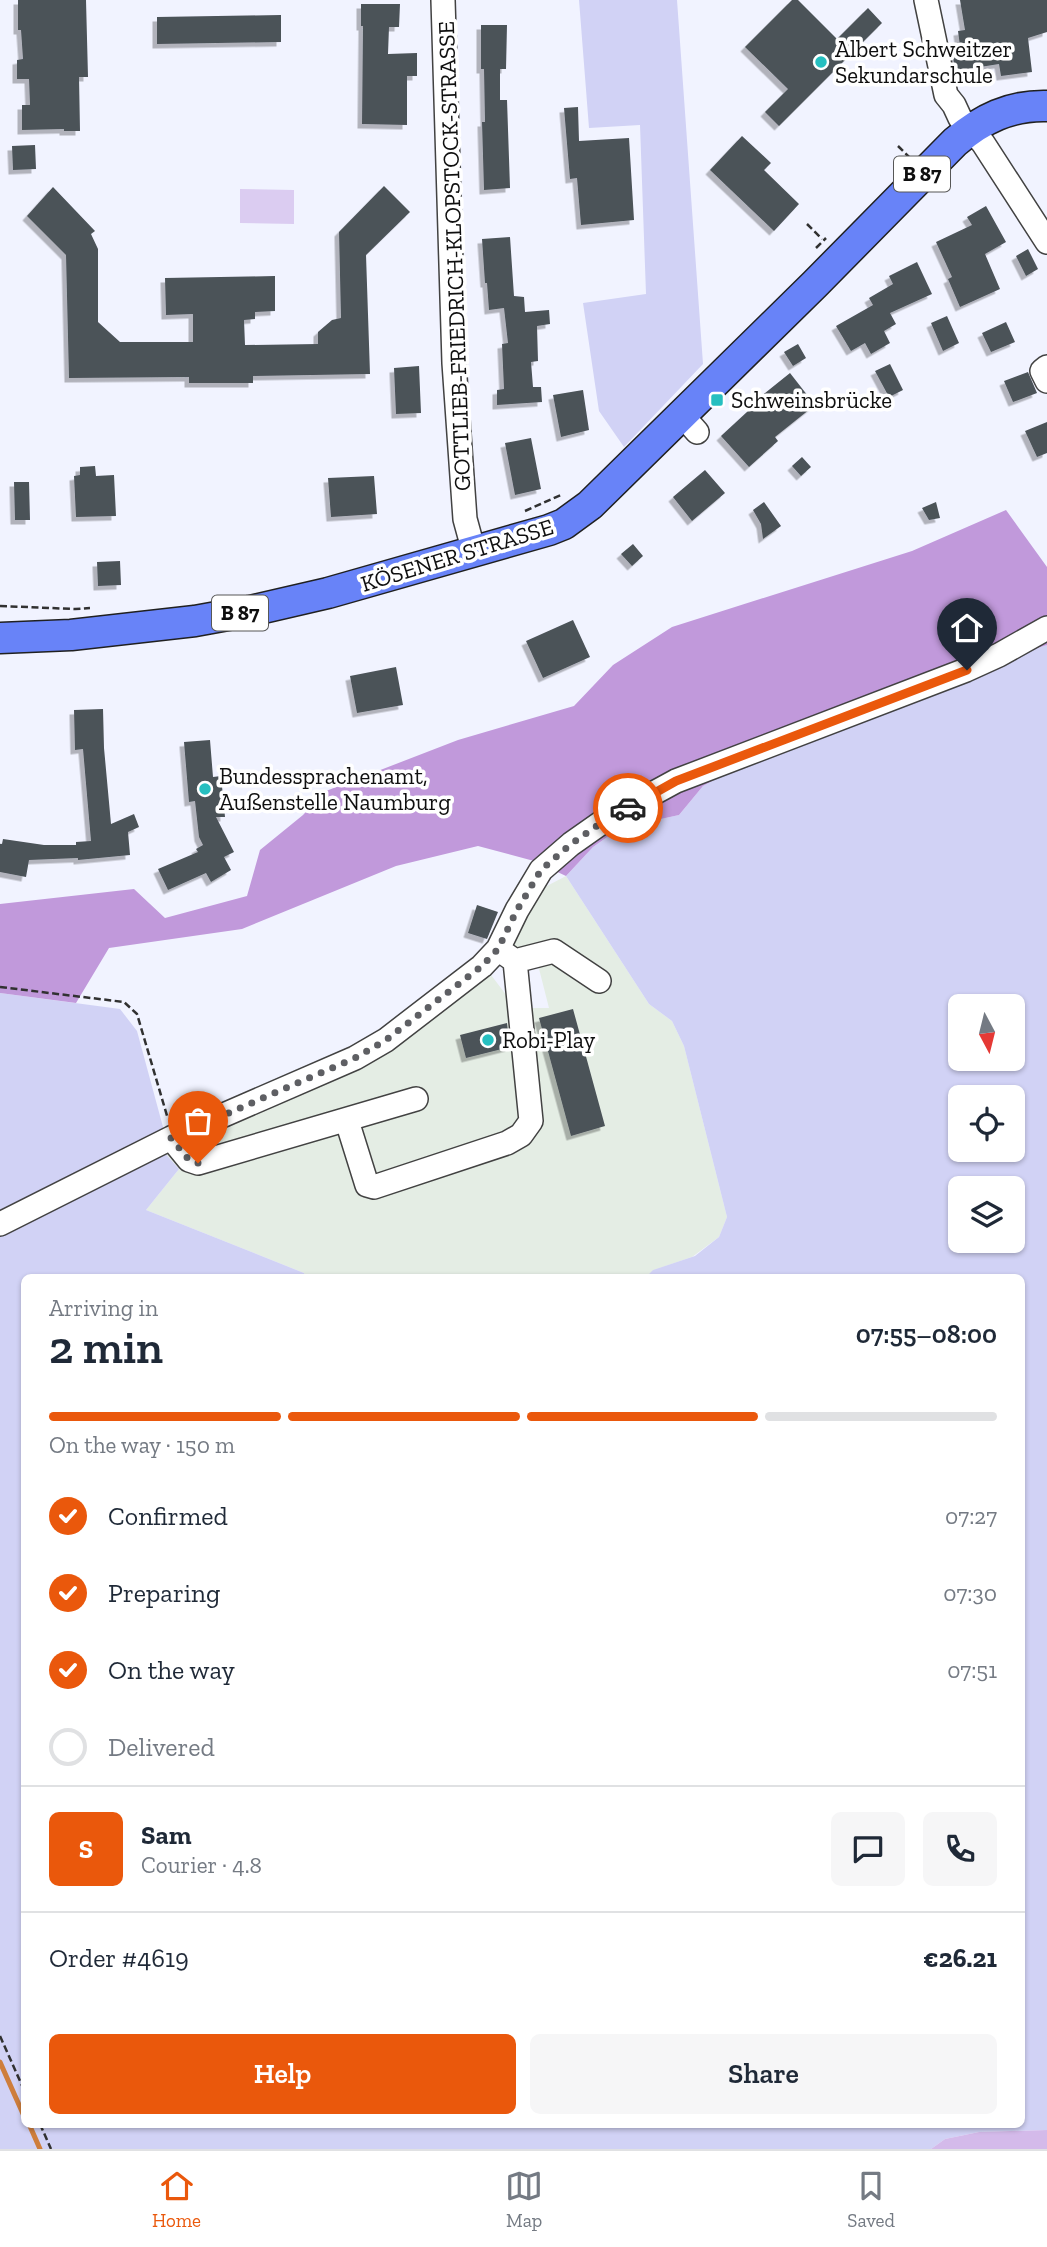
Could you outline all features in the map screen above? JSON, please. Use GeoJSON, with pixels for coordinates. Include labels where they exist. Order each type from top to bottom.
{"type":"FeatureCollection","features":[{"type":"Feature","properties":{"kind":"main road"},"geometry":{"type":"LineString","coordinates":[[985,120],[1016,108],[1047,106]]}},
{"type":"Feature","properties":{"kind":"main road","name":"KÖSENER STRASSE"},"geometry":{"type":"LineString","coordinates":[[0,638],[71,635],[195,621],[250,611],[338,590],[474,552],[549,530],[578,515],[690,424],[931,165],[985,120]]}},
{"type":"Feature","properties":{"kind":"street","name":"GOTTLIEB-FRIEDRICH-KLOPSTOCK-STRASSE"},"geometry":{"type":"LineString","coordinates":[[443,0],[454,363],[465,519],[474,552]]}},
{"type":"Feature","properties":{"kind":"street"},"geometry":{"type":"LineString","coordinates":[[926,0],[946,95],[960,118],[985,120],[984,143],[1047,242]]}},
{"type":"Feature","properties":{"kind":"street"},"geometry":{"type":"LineString","coordinates":[[1047,367],[1042,371],[1047,381]]}},
{"type":"Feature","properties":{"kind":"street"},"geometry":{"type":"LineString","coordinates":[[347,1121],[367,1185],[374,1187],[508,1143],[521,1135],[531,1121],[507,955],[517,910],[541,870],[571,844],[608,818],[676,781],[967,670],[1047,628]]}},
{"type":"Feature","properties":{"kind":"street"},"geometry":{"type":"LineString","coordinates":[[0,1224],[171,1138],[355,1058],[386,1040],[482,966],[507,955],[554,951],[599,981]]}},
{"type":"Feature","properties":{"kind":"street"},"geometry":{"type":"LineString","coordinates":[[171,1138],[189,1160],[198,1163],[416,1099]]}},
{"type":"Feature","properties":{"kind":"path"},"geometry":{"type":"LineString","coordinates":[[898,146],[911,160]]}},
{"type":"Feature","properties":{"kind":"path"},"geometry":{"type":"LineString","coordinates":[[807,225],[823,240]]}},
{"type":"Feature","properties":{"kind":"path"},"geometry":{"type":"LineString","coordinates":[[814,250],[832,233]]}},
{"type":"Feature","properties":{"kind":"path"},"geometry":{"type":"LineString","coordinates":[[515,515],[566,493]]}},
{"type":"Feature","properties":{"kind":"path"},"geometry":{"type":"LineString","coordinates":[[0,606],[75,609],[101,607]]}},
{"type":"Feature","properties":{"kind":"path"},"geometry":{"type":"LineString","coordinates":[[0,987],[124,1002],[132,1008],[137,1014],[147,1046],[171,1138]]}},
{"type":"Feature","properties":{"kind":"path"},"geometry":{"type":"LineString","coordinates":[[0,2036],[21,2083]]}},
{"type":"Feature","properties":{"kind":"path"},"geometry":{"type":"LineString","coordinates":[[42,2128],[51,2149]]}},
{"type":"Feature","properties":{"kind":"shaded area"},"geometry":{"type":"Polygon","coordinates":[[[579,0],[677,0],[703,364],[624,447],[599,411],[583,303],[646,294],[640,125],[589,128],[579,0]]]}},
{"type":"Feature","properties":{"kind":"shaded area"},"geometry":{"type":"Polygon","coordinates":[[[240,189],[294,190],[294,224],[240,223],[240,189]]]}},
{"type":"Feature","properties":{"kind":"shaded area"},"geometry":{"type":"Polygon","coordinates":[[[1006,510],[1047,567],[1047,645],[1009,657],[767,751],[703,786],[679,815],[620,828],[593,847],[566,876],[534,861],[478,846],[396,866],[242,929],[109,948],[76,1003],[0,993],[0,904],[134,889],[165,918],[247,896],[260,850],[303,815],[326,791],[458,740],[574,706],[613,665],[672,627],[912,551],[1006,510]]]}},
{"type":"Feature","properties":{"kind":"shaded area"},"geometry":{"type":"Polygon","coordinates":[[[1047,645],[1047,2130],[979,2132],[945,2139],[931,2149],[0,2149],[0,993],[120,1009],[137,1031],[163,1127],[163,1151],[179,1169],[146,1210],[304,1274],[21,1274],[21,2128],[1025,2128],[1025,1274],[649,1274],[653,1270],[695,1256],[719,1237],[727,1217],[684,1046],[672,1021],[649,1004],[566,876],[593,847],[620,828],[679,815],[703,786],[767,751],[1009,657],[1047,645]]]}},
{"type":"Feature","properties":{"kind":"shaded area"},"geometry":{"type":"Polygon","coordinates":[[[566,876],[649,1004],[672,1021],[684,1046],[727,1217],[719,1237],[692,1257],[649,1274],[304,1274],[146,1210],[179,1169],[163,1151],[355,1072],[488,971],[516,1008],[549,1008],[535,953],[508,946],[543,888],[566,876]]]}},
{"type":"Feature","properties":{"kind":"shaded area"},"geometry":{"type":"Polygon","coordinates":[[[1047,2130],[1047,2149],[931,2149],[945,2139],[979,2132],[1047,2130]]]}},
{"type":"Feature","properties":{"kind":"building"},"geometry":{"type":"Polygon","coordinates":[[[18,0],[86,0],[88,77],[79,77],[80,131],[22,130],[22,105],[30,105],[29,79],[17,79],[17,60],[23,59],[21,30],[18,30],[18,0]]]}},
{"type":"Feature","properties":{"kind":"building","name":"Albert Schweitzer Sekundarschule"},"geometry":{"type":"Polygon","coordinates":[[[792,0],[798,0],[837,39],[868,8],[882,23],[779,126],[765,112],[788,89],[745,47],[792,0]]]}},
{"type":"Feature","properties":{"kind":"building"},"geometry":{"type":"Polygon","coordinates":[[[960,0],[1047,0],[1047,32],[1028,38],[1032,72],[1001,76],[999,64],[955,71],[952,48],[960,46],[958,31],[965,30],[960,0]]]}},
{"type":"Feature","properties":{"kind":"building"},"geometry":{"type":"Polygon","coordinates":[[[361,4],[400,4],[399,27],[389,27],[388,54],[417,53],[417,76],[407,76],[407,125],[362,124],[361,4]]]}},
{"type":"Feature","properties":{"kind":"building"},"geometry":{"type":"Polygon","coordinates":[[[281,15],[281,42],[157,44],[157,17],[281,15]]]}},
{"type":"Feature","properties":{"kind":"building"},"geometry":{"type":"Polygon","coordinates":[[[481,25],[507,25],[506,69],[500,69],[500,100],[507,100],[510,188],[484,190],[482,122],[485,122],[481,25]]]}},
{"type":"Feature","properties":{"kind":"building"},"geometry":{"type":"Polygon","coordinates":[[[578,107],[579,141],[629,138],[634,220],[581,225],[577,178],[570,179],[564,108],[578,107]]]}},
{"type":"Feature","properties":{"kind":"building"},"geometry":{"type":"Polygon","coordinates":[[[742,136],[771,163],[764,170],[799,204],[774,231],[710,170],[742,136]]]}},
{"type":"Feature","properties":{"kind":"building"},"geometry":{"type":"Polygon","coordinates":[[[35,145],[36,169],[13,170],[12,146],[35,145]]]}},
{"type":"Feature","properties":{"kind":"building"},"geometry":{"type":"Polygon","coordinates":[[[384,186],[410,212],[366,255],[370,374],[253,376],[253,383],[189,383],[189,377],[69,378],[66,255],[27,216],[53,187],[95,231],[91,234],[98,249],[98,322],[120,342],[193,342],[193,314],[166,315],[165,278],[275,276],[275,311],[255,312],[255,319],[244,320],[245,345],[318,344],[318,332],[332,320],[341,318],[339,232],[384,186]]]}},
{"type":"Feature","properties":{"kind":"building"},"geometry":{"type":"Polygon","coordinates":[[[986,206],[1006,242],[985,254],[1000,289],[960,307],[948,279],[952,277],[936,242],[972,225],[967,217],[986,206]]]}},
{"type":"Feature","properties":{"kind":"building"},"geometry":{"type":"Polygon","coordinates":[[[510,237],[514,296],[524,297],[525,312],[549,310],[550,324],[537,326],[538,361],[531,362],[533,387],[541,387],[542,402],[497,405],[497,390],[504,389],[502,344],[508,343],[504,308],[489,310],[482,239],[510,237]]]}},
{"type":"Feature","properties":{"kind":"building"},"geometry":{"type":"Polygon","coordinates":[[[1028,249],[1038,269],[1026,276],[1016,256],[1028,249]]]}},
{"type":"Feature","properties":{"kind":"building"},"geometry":{"type":"Polygon","coordinates":[[[917,262],[932,294],[890,313],[896,324],[884,331],[890,343],[871,354],[865,343],[851,351],[836,326],[873,305],[869,298],[893,284],[889,276],[917,262]]]}},
{"type":"Feature","properties":{"kind":"building"},"geometry":{"type":"Polygon","coordinates":[[[947,316],[959,343],[943,351],[931,323],[947,316]]]}},
{"type":"Feature","properties":{"kind":"building"},"geometry":{"type":"Polygon","coordinates":[[[1006,322],[1015,342],[991,352],[982,333],[1006,322]]]}},
{"type":"Feature","properties":{"kind":"building"},"geometry":{"type":"Polygon","coordinates":[[[798,344],[806,358],[793,366],[784,352],[798,344]]]}},
{"type":"Feature","properties":{"kind":"building"},"geometry":{"type":"Polygon","coordinates":[[[890,364],[903,390],[889,397],[875,371],[890,364]]]}},
{"type":"Feature","properties":{"kind":"building"},"geometry":{"type":"Polygon","coordinates":[[[419,366],[421,413],[396,414],[394,368],[419,366]]]}},
{"type":"Feature","properties":{"kind":"building"},"geometry":{"type":"Polygon","coordinates":[[[1028,372],[1037,393],[1013,402],[1004,381],[1028,372]]]}},
{"type":"Feature","properties":{"kind":"building"},"geometry":{"type":"Polygon","coordinates":[[[790,373],[815,405],[775,437],[778,441],[749,467],[721,436],[760,400],[759,398],[790,373]]]}},
{"type":"Feature","properties":{"kind":"building"},"geometry":{"type":"Polygon","coordinates":[[[583,390],[589,430],[561,437],[553,395],[583,390]]]}},
{"type":"Feature","properties":{"kind":"building"},"geometry":{"type":"Polygon","coordinates":[[[1047,422],[1047,453],[1037,457],[1025,431],[1047,422]]]}},
{"type":"Feature","properties":{"kind":"building"},"geometry":{"type":"Polygon","coordinates":[[[531,438],[541,489],[515,495],[505,443],[531,438]]]}},
{"type":"Feature","properties":{"kind":"building"},"geometry":{"type":"Polygon","coordinates":[[[802,457],[811,467],[801,476],[792,466],[802,457]]]}},
{"type":"Feature","properties":{"kind":"building"},"geometry":{"type":"Polygon","coordinates":[[[95,466],[96,476],[114,475],[116,516],[76,517],[74,476],[80,475],[80,467],[95,466]]]}},
{"type":"Feature","properties":{"kind":"building"},"geometry":{"type":"Polygon","coordinates":[[[705,470],[725,493],[692,521],[673,497],[705,470]]]}},
{"type":"Feature","properties":{"kind":"building"},"geometry":{"type":"Polygon","coordinates":[[[374,476],[377,514],[331,517],[328,478],[374,476]]]}},
{"type":"Feature","properties":{"kind":"building"},"geometry":{"type":"Polygon","coordinates":[[[14,482],[29,482],[30,520],[15,520],[14,482]]]}},
{"type":"Feature","properties":{"kind":"building"},"geometry":{"type":"Polygon","coordinates":[[[764,502],[781,526],[763,539],[761,524],[753,510],[764,502]]]}},
{"type":"Feature","properties":{"kind":"building"},"geometry":{"type":"Polygon","coordinates":[[[936,502],[940,518],[929,520],[922,508],[936,502]]]}},
{"type":"Feature","properties":{"kind":"building"},"geometry":{"type":"Polygon","coordinates":[[[633,544],[643,556],[632,566],[621,554],[633,544]]]}},
{"type":"Feature","properties":{"kind":"building"},"geometry":{"type":"Polygon","coordinates":[[[120,561],[121,585],[98,586],[97,562],[120,561]]]}},
{"type":"Feature","properties":{"kind":"building"},"geometry":{"type":"Polygon","coordinates":[[[573,620],[590,657],[543,678],[526,641],[573,620]]]}},
{"type":"Feature","properties":{"kind":"building","name":"Bundessprachenamt, Außenstelle Naumburg"},"geometry":{"type":"Polygon","coordinates":[[[396,667],[403,705],[357,713],[350,676],[396,667]]]}},
{"type":"Feature","properties":{"kind":"building"},"geometry":{"type":"Polygon","coordinates":[[[103,709],[111,824],[134,814],[139,827],[128,832],[130,855],[78,860],[29,860],[26,877],[0,872],[0,844],[3,839],[44,845],[76,845],[76,842],[91,841],[83,749],[75,750],[74,710],[103,709]]]}},
{"type":"Feature","properties":{"kind":"building"},"geometry":{"type":"Polygon","coordinates":[[[210,740],[213,777],[221,776],[225,817],[216,817],[234,852],[224,857],[231,870],[211,882],[206,873],[168,890],[158,869],[198,852],[196,849],[203,845],[199,837],[195,801],[189,802],[184,742],[210,740]]]}},
{"type":"Feature","properties":{"kind":"building"},"geometry":{"type":"Polygon","coordinates":[[[477,905],[498,912],[487,939],[468,933],[477,905]]]}},
{"type":"Feature","properties":{"kind":"building"},"geometry":{"type":"Polygon","coordinates":[[[573,1009],[605,1126],[571,1136],[539,1018],[573,1009]]]}},
{"type":"Feature","properties":{"kind":"building","name":"Robi-Play"},"geometry":{"type":"Polygon","coordinates":[[[507,1023],[510,1047],[466,1058],[460,1035],[507,1023]]]}},
{"type":"Feature","properties":{"kind":"waterway"},"geometry":{"type":"LineString","coordinates":[[0,2062],[21,2109]]}},
{"type":"Feature","properties":{"kind":"waterway"},"geometry":{"type":"LineString","coordinates":[[31,2128],[40,2149]]}},
{"type":"Feature","properties":{"kind":"way so far"},"geometry":{"type":"LineString","coordinates":[[198,1163],[189,1160],[171,1138],[355,1058],[386,1040],[482,966],[498,949],[541,870],[571,844],[608,818],[628,808]]}},
{"type":"Feature","properties":{"kind":"place","name":"Albert Schweitzer Sekundarschule"},"geometry":{"type":"Point","coordinates":[821,62]}},
{"type":"Feature","properties":{"kind":"place","name":"Schweinsbrücke"},"geometry":{"type":"Point","coordinates":[717,400]}},
{"type":"Feature","properties":{"kind":"place","name":"Bundessprachenamt, Außenstelle Naumburg"},"geometry":{"type":"Point","coordinates":[205,789]}},
{"type":"Feature","properties":{"kind":"place","name":"Robi-Play"},"geometry":{"type":"Point","coordinates":[488,1040]}},
{"type":"Feature","properties":{"kind":"route"},"geometry":{"type":"LineString","coordinates":[[628,808],[676,781],[967,670]]}}]}
